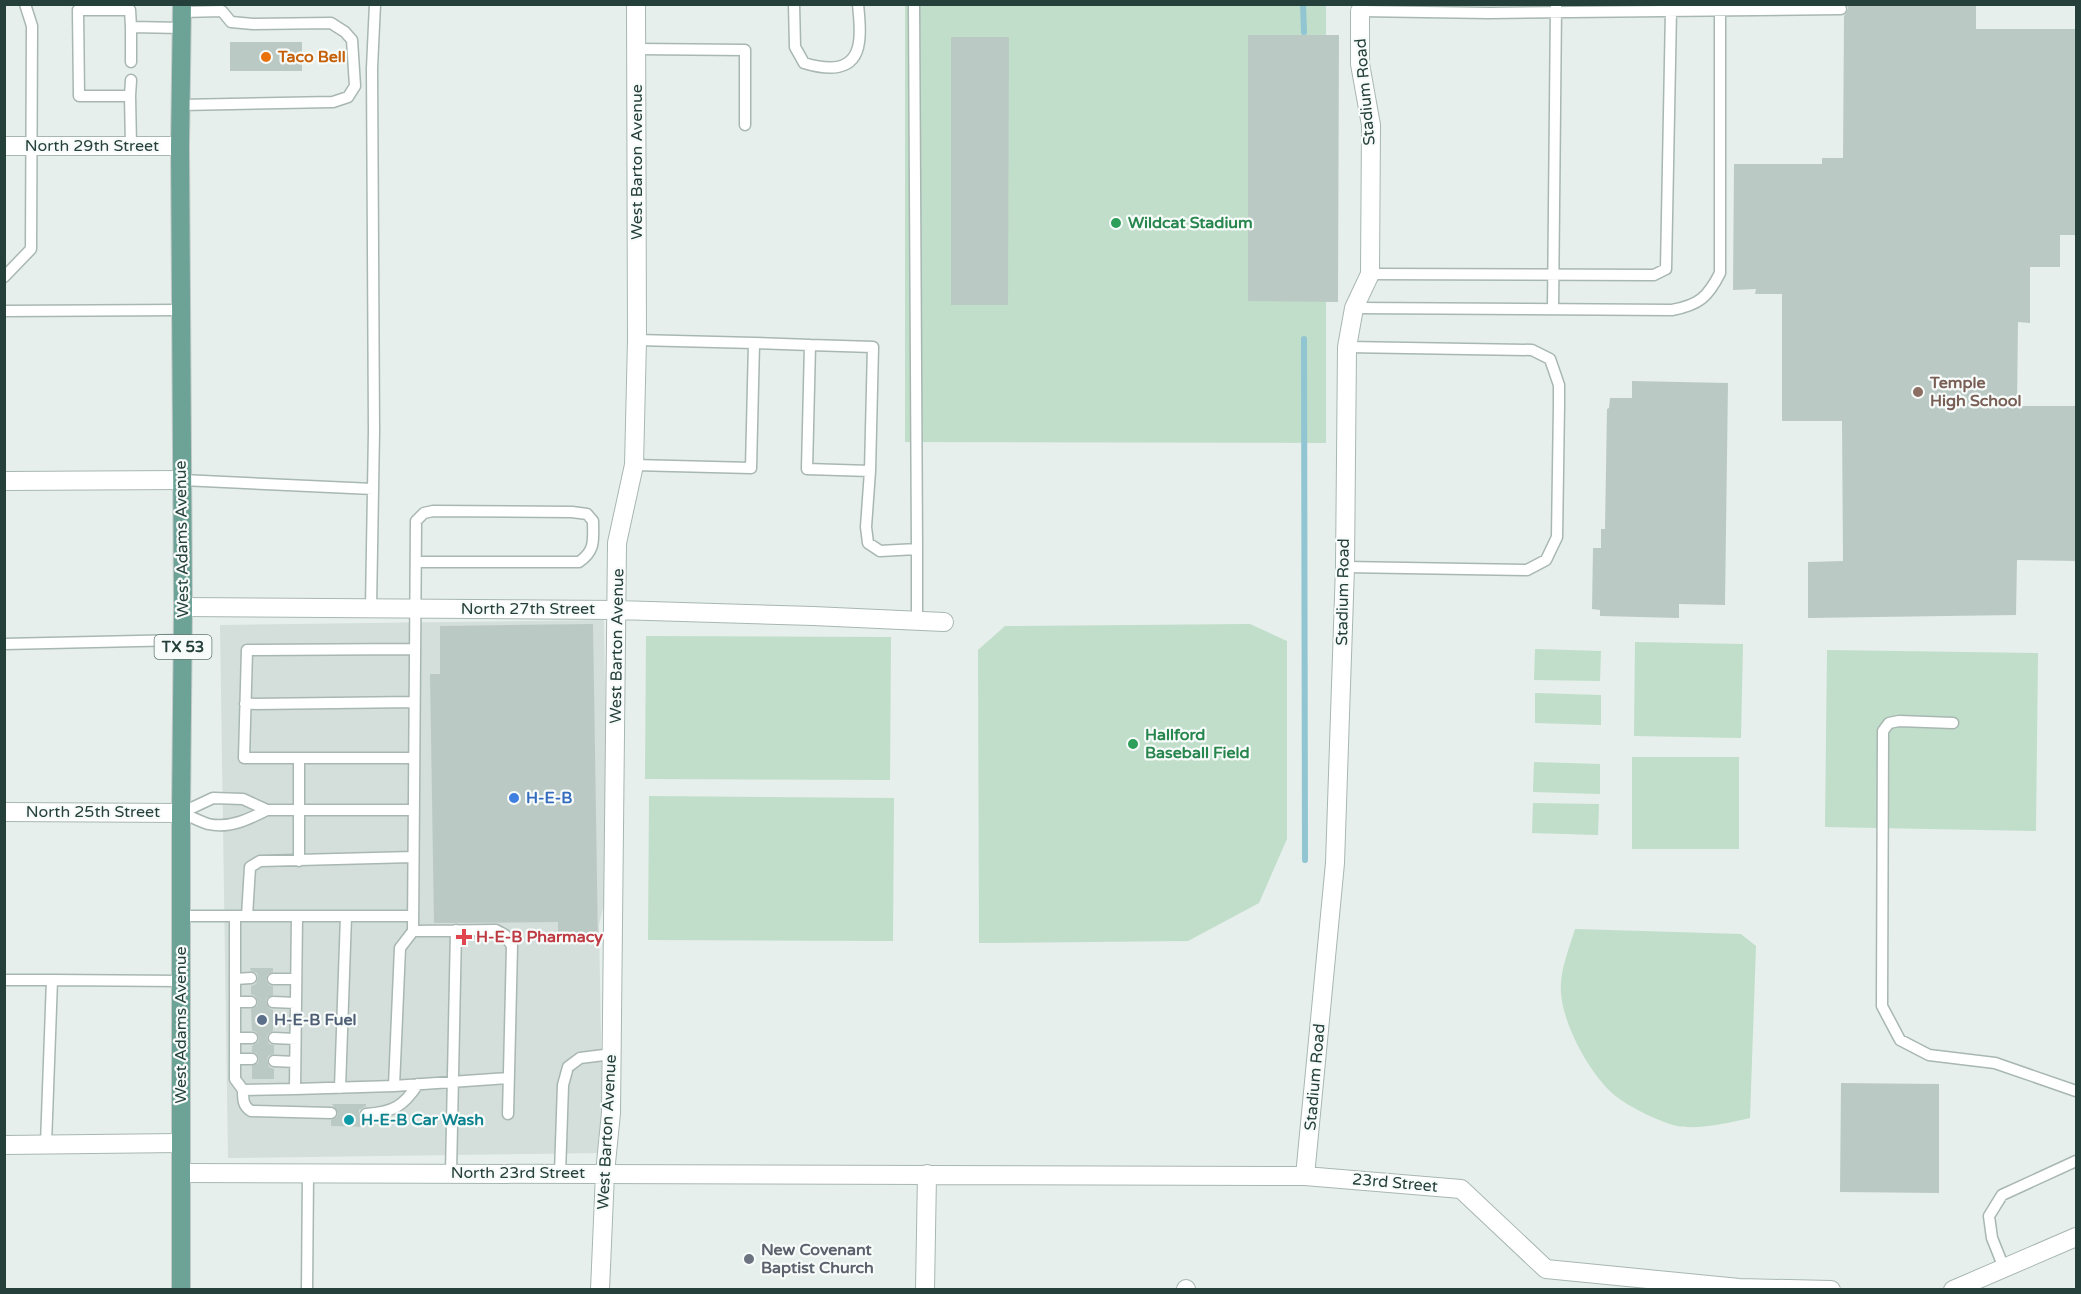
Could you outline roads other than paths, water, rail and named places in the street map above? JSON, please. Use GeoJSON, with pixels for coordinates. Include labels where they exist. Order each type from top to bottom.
{"type":"FeatureCollection","features":[{"type":"Feature","properties":{"kind":"main road","name":"West Adams Avenue"},"geometry":{"type":"LineString","coordinates":[[181,1290],[183,607],[180,105],[182,15]]}},
{"type":"Feature","properties":{"kind":"street","name":"West Barton Avenue"},"geometry":{"type":"LineString","coordinates":[[600,1290],[605,1173],[611,1113],[617,543],[634,465],[637,340],[636,4]]}},
{"type":"Feature","properties":{"kind":"street","name":"Stadium Road"},"geometry":{"type":"LineString","coordinates":[[1305,1176],[1335,863],[1345,567],[1347,347],[1354,308],[1370,273],[1371,125],[1360,64],[1360,11]]}},
{"type":"Feature","properties":{"kind":"street","name":"North 29th Street"},"geometry":{"type":"LineString","coordinates":[[4,146],[180,146]]}},
{"type":"Feature","properties":{"kind":"street"},"geometry":{"type":"LineString","coordinates":[[4,481],[182,480]]}},
{"type":"Feature","properties":{"kind":"street","name":"North 27th Street"},"geometry":{"type":"LineString","coordinates":[[183,607],[617,610],[944,622]]}},
{"type":"Feature","properties":{"kind":"street","name":"North 25th Street"},"geometry":{"type":"LineString","coordinates":[[4,812],[181,813]]}},
{"type":"Feature","properties":{"kind":"street"},"geometry":{"type":"LineString","coordinates":[[4,1145],[180,1143]]}},
{"type":"Feature","properties":{"kind":"street","name":"North 23rd Street"},"geometry":{"type":"LineString","coordinates":[[181,1173],[927,1174]]}},
{"type":"Feature","properties":{"kind":"street"},"geometry":{"type":"LineString","coordinates":[[924,1290],[927,1174]]}},
{"type":"Feature","properties":{"kind":"street","name":"23rd Street"},"geometry":{"type":"LineString","coordinates":[[927,1174],[1305,1176],[1461,1189],[1546,1269],[1739,1288],[1831,1290]]}},
{"type":"Feature","properties":{"kind":"street"},"geometry":{"type":"LineString","coordinates":[[1953,1290],[2076,1237]]}},
{"type":"Feature","properties":{"kind":"lane"},"geometry":{"type":"LineString","coordinates":[[4,278],[31,249],[32,26],[25,4]]}},
{"type":"Feature","properties":{"kind":"lane"},"geometry":{"type":"LineString","coordinates":[[371,608],[372,68],[375,4]]}},
{"type":"Feature","properties":{"kind":"lane"},"geometry":{"type":"LineString","coordinates":[[794,4],[795,47],[804,63],[821,68],[841,67],[853,60],[859,43],[858,4]]}},
{"type":"Feature","properties":{"kind":"lane"},"geometry":{"type":"LineString","coordinates":[[914,4],[917,621]]}},
{"type":"Feature","properties":{"kind":"lane"},"geometry":{"type":"LineString","coordinates":[[1360,11],[1489,13],[1556,8],[1720,10],[1795,7],[1840,9]]}},
{"type":"Feature","properties":{"kind":"lane"},"geometry":{"type":"LineString","coordinates":[[131,27],[225,8],[231,22],[331,23],[345,32],[352,40],[355,86],[348,97],[333,102],[180,105]]}},
{"type":"Feature","properties":{"kind":"lane"},"geometry":{"type":"LineString","coordinates":[[1553,309],[1556,8]]}},
{"type":"Feature","properties":{"kind":"lane"},"geometry":{"type":"LineString","coordinates":[[130,96],[79,96],[78,10],[130,10],[131,62]]}},
{"type":"Feature","properties":{"kind":"lane"},"geometry":{"type":"LineString","coordinates":[[1370,273],[1654,275],[1666,269],[1671,10]]}},
{"type":"Feature","properties":{"kind":"lane"},"geometry":{"type":"LineString","coordinates":[[1354,308],[1672,310],[1688,307],[1710,292],[1719,273],[1720,10]]}},
{"type":"Feature","properties":{"kind":"lane"},"geometry":{"type":"LineString","coordinates":[[636,49],[745,50],[745,125]]}},
{"type":"Feature","properties":{"kind":"lane"},"geometry":{"type":"LineString","coordinates":[[131,80],[131,146]]}},
{"type":"Feature","properties":{"kind":"lane"},"geometry":{"type":"LineString","coordinates":[[4,311],[181,310]]}},
{"type":"Feature","properties":{"kind":"lane"},"geometry":{"type":"LineString","coordinates":[[637,340],[873,347],[870,471],[866,527],[868,543],[880,551],[917,549]]}},
{"type":"Feature","properties":{"kind":"lane"},"geometry":{"type":"LineString","coordinates":[[634,465],[751,468],[754,343]]}},
{"type":"Feature","properties":{"kind":"lane"},"geometry":{"type":"LineString","coordinates":[[810,345],[807,469],[870,471]]}},
{"type":"Feature","properties":{"kind":"lane"},"geometry":{"type":"LineString","coordinates":[[1345,567],[1527,570],[1546,560],[1557,537],[1559,404],[1559,385],[1550,359],[1532,350],[1347,347]]}},
{"type":"Feature","properties":{"kind":"lane"},"geometry":{"type":"LineString","coordinates":[[182,480],[373,489]]}},
{"type":"Feature","properties":{"kind":"lane"},"geometry":{"type":"LineString","coordinates":[[394,1086],[400,948],[413,931],[416,521],[424,513],[433,511],[572,512],[587,514],[593,521],[593,546],[588,556],[579,562],[416,562]]}},
{"type":"Feature","properties":{"kind":"lane"},"geometry":{"type":"LineString","coordinates":[[4,644],[183,640]]}},
{"type":"Feature","properties":{"kind":"lane"},"geometry":{"type":"LineString","coordinates":[[414,649],[247,650],[244,758],[414,758]]}},
{"type":"Feature","properties":{"kind":"lane"},"geometry":{"type":"LineString","coordinates":[[245,704],[414,702]]}},
{"type":"Feature","properties":{"kind":"lane"},"geometry":{"type":"LineString","coordinates":[[1953,723],[1899,721],[1889,723],[1883,731],[1882,1006],[1900,1040],[1929,1055],[1995,1063],[2076,1091]]}},
{"type":"Feature","properties":{"kind":"lane"},"geometry":{"type":"LineString","coordinates":[[299,758],[299,861]]}},
{"type":"Feature","properties":{"kind":"lane"},"geometry":{"type":"LineString","coordinates":[[181,813],[213,798],[243,799],[267,810],[413,810]]}},
{"type":"Feature","properties":{"kind":"lane"},"geometry":{"type":"LineString","coordinates":[[181,813],[209,824],[244,823],[267,810]]}},
{"type":"Feature","properties":{"kind":"lane"},"geometry":{"type":"LineString","coordinates":[[247,916],[250,867],[260,861],[413,857]]}},
{"type":"Feature","properties":{"kind":"lane"},"geometry":{"type":"LineString","coordinates":[[181,916],[413,916]]}},
{"type":"Feature","properties":{"kind":"lane"},"geometry":{"type":"LineString","coordinates":[[236,916],[235,1079],[243,1090],[243,1101],[246,1108],[251,1111],[331,1113]]}},
{"type":"Feature","properties":{"kind":"lane"},"geometry":{"type":"LineString","coordinates":[[296,1089],[297,916]]}},
{"type":"Feature","properties":{"kind":"lane"},"geometry":{"type":"LineString","coordinates":[[340,1088],[346,916]]}},
{"type":"Feature","properties":{"kind":"lane"},"geometry":{"type":"LineString","coordinates":[[452,1173],[456,930]]}},
{"type":"Feature","properties":{"kind":"lane"},"geometry":{"type":"LineString","coordinates":[[413,931],[496,930],[505,935],[512,946],[508,1114]]}},
{"type":"Feature","properties":{"kind":"lane"},"geometry":{"type":"LineString","coordinates":[[235,979],[251,978]]}},
{"type":"Feature","properties":{"kind":"lane"},"geometry":{"type":"LineString","coordinates":[[273,979],[296,979]]}},
{"type":"Feature","properties":{"kind":"lane"},"geometry":{"type":"LineString","coordinates":[[4,980],[181,981]]}},
{"type":"Feature","properties":{"kind":"lane"},"geometry":{"type":"LineString","coordinates":[[46,1144],[52,980]]}},
{"type":"Feature","properties":{"kind":"lane"},"geometry":{"type":"LineString","coordinates":[[235,1002],[251,1002]]}},
{"type":"Feature","properties":{"kind":"lane"},"geometry":{"type":"LineString","coordinates":[[273,1002],[296,1003]]}},
{"type":"Feature","properties":{"kind":"lane"},"geometry":{"type":"LineString","coordinates":[[235,1038],[252,1038]]}},
{"type":"Feature","properties":{"kind":"lane"},"geometry":{"type":"LineString","coordinates":[[274,1038],[295,1039]]}},
{"type":"Feature","properties":{"kind":"lane"},"geometry":{"type":"LineString","coordinates":[[560,1173],[563,1085],[568,1067],[580,1058],[612,1053]]}},
{"type":"Feature","properties":{"kind":"lane"},"geometry":{"type":"LineString","coordinates":[[235,1059],[252,1059]]}},
{"type":"Feature","properties":{"kind":"lane"},"geometry":{"type":"LineString","coordinates":[[274,1061],[295,1062]]}},
{"type":"Feature","properties":{"kind":"lane"},"geometry":{"type":"LineString","coordinates":[[243,1090],[394,1086],[508,1078]]}},
{"type":"Feature","properties":{"kind":"lane"},"geometry":{"type":"LineString","coordinates":[[366,1114],[386,1112],[402,1105],[418,1084]]}},
{"type":"Feature","properties":{"kind":"lane"},"geometry":{"type":"LineString","coordinates":[[2004,1268],[1992,1238],[1989,1216],[2002,1195],[2076,1161]]}},
{"type":"Feature","properties":{"kind":"lane"},"geometry":{"type":"LineString","coordinates":[[308,1173],[308,1290]]}},
{"type":"Feature","properties":{"kind":"waterway"},"geometry":{"type":"LineString","coordinates":[[1303,4],[1304,32]]}},
{"type":"Feature","properties":{"kind":"waterway"},"geometry":{"type":"LineString","coordinates":[[1304,339],[1305,860]]}},
{"type":"Feature","properties":{"kind":"place","name":"Taco Bell"},"geometry":{"type":"Point","coordinates":[266,57]}},
{"type":"Feature","properties":{"kind":"place","name":"Wildcat Stadium"},"geometry":{"type":"Point","coordinates":[1116,223]}},
{"type":"Feature","properties":{"kind":"place","name":"Temple High School"},"geometry":{"type":"Point","coordinates":[1918,392]}},
{"type":"Feature","properties":{"kind":"place","name":"Hallford Baseball Field"},"geometry":{"type":"Point","coordinates":[1133,744]}},
{"type":"Feature","properties":{"kind":"place","name":"H-E-B"},"geometry":{"type":"Point","coordinates":[514,798]}},
{"type":"Feature","properties":{"kind":"place","name":"H-E-B Pharmacy"},"geometry":{"type":"Point","coordinates":[464,937]}},
{"type":"Feature","properties":{"kind":"place","name":"H-E-B Fuel"},"geometry":{"type":"Point","coordinates":[262,1020]}},
{"type":"Feature","properties":{"kind":"place","name":"H-E-B Car Wash"},"geometry":{"type":"Point","coordinates":[349,1120]}},
{"type":"Feature","properties":{"kind":"place","name":"New Covenant Baptist Church"},"geometry":{"type":"Point","coordinates":[749,1259]}}]}
